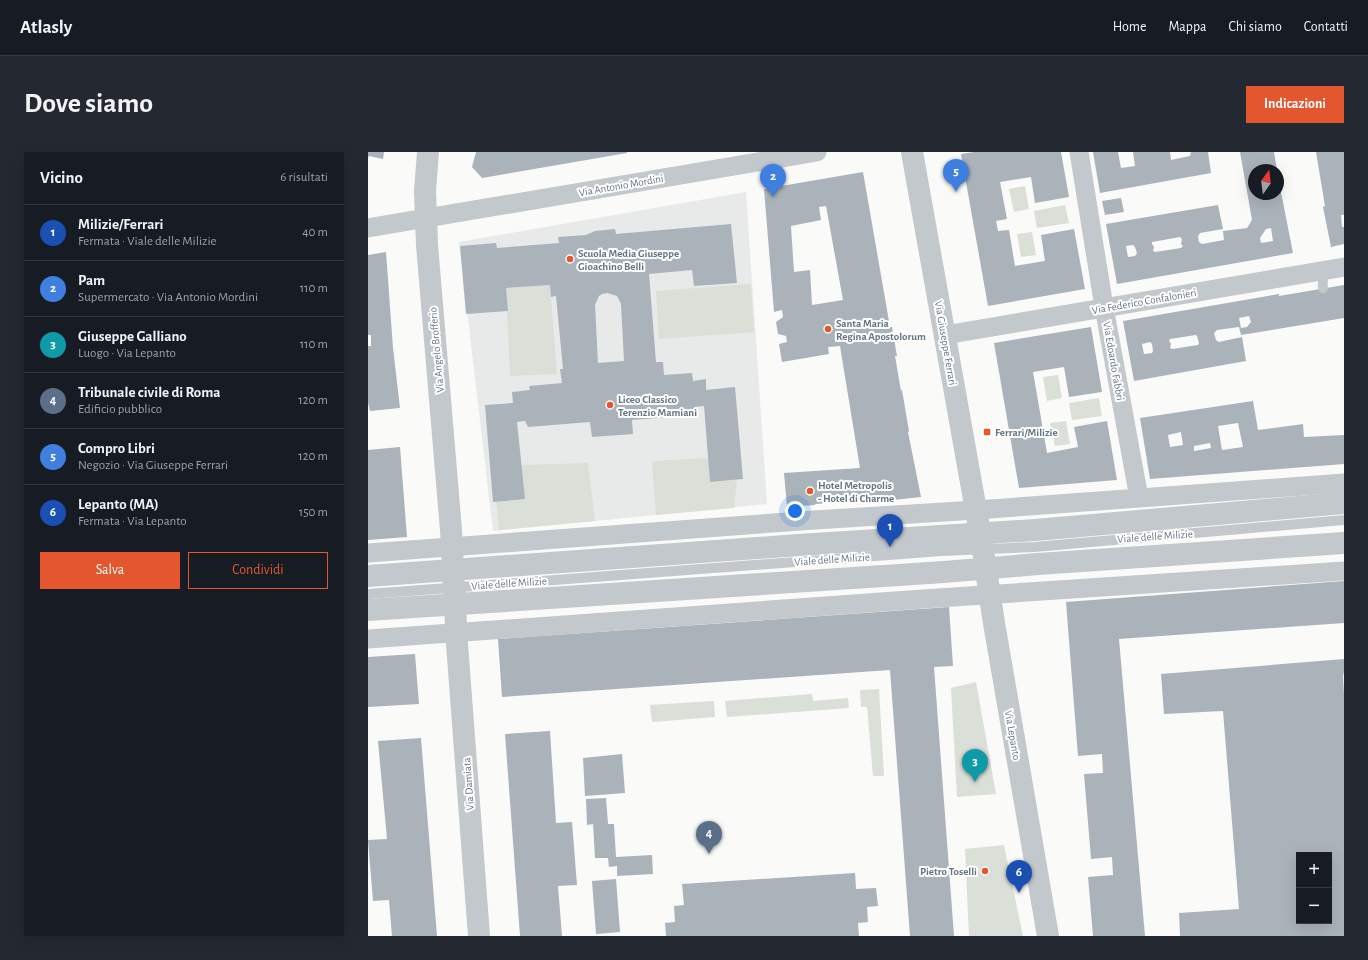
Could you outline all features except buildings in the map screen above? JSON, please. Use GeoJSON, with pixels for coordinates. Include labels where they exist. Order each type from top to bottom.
{"type":"FeatureCollection","features":[{"type":"Feature","properties":{"kind":"street","name":"Via Angelo Brofferio"},"geometry":{"type":"LineString","coordinates":[[428,152],[425,191],[426,218],[454,588]]}},
{"type":"Feature","properties":{"kind":"street","name":"Via Antonio Mordini"},"geometry":{"type":"LineString","coordinates":[[368,228],[817,152]]}},
{"type":"Feature","properties":{"kind":"street","name":"Via Giuseppe Ferrari"},"geometry":{"type":"LineString","coordinates":[[912,152],[983,550]]}},
{"type":"Feature","properties":{"kind":"street","name":"Via Edoardo Fabbri"},"geometry":{"type":"LineString","coordinates":[[1078,152],[1104,307],[1139,498]]}},
{"type":"Feature","properties":{"kind":"street","name":"Via Federico Confalonieri"},"geometry":{"type":"LineString","coordinates":[[945,335],[1337,268]]}},
{"type":"Feature","properties":{"kind":"street"},"geometry":{"type":"LineString","coordinates":[[368,553],[1344,483]]}},
{"type":"Feature","properties":{"kind":"street","name":"Viale delle Milizie"},"geometry":{"type":"LineString","coordinates":[[368,576],[454,588],[983,550],[1035,530],[1344,503]]}},
{"type":"Feature","properties":{"kind":"street"},"geometry":{"type":"LineString","coordinates":[[798,545],[814,520]]}},
{"type":"Feature","properties":{"kind":"street"},"geometry":{"type":"LineString","coordinates":[[712,528],[731,550]]}},
{"type":"Feature","properties":{"kind":"street"},"geometry":{"type":"LineString","coordinates":[[597,537],[625,558]]}},
{"type":"Feature","properties":{"kind":"street","name":"Viale delle Milizie"},"geometry":{"type":"LineString","coordinates":[[368,610],[454,588],[625,558],[798,545],[983,550],[1344,543]]}},
{"type":"Feature","properties":{"kind":"street","name":"Via Lepanto"},"geometry":{"type":"LineString","coordinates":[[983,550],[1048,936]]}},
{"type":"Feature","properties":{"kind":"street"},"geometry":{"type":"LineString","coordinates":[[368,639],[1344,571]]}},
{"type":"Feature","properties":{"kind":"street","name":"Via Damiata"},"geometry":{"type":"LineString","coordinates":[[454,588],[479,936]]}},
{"type":"Feature","properties":{"kind":"lane"},"geometry":{"type":"LineString","coordinates":[[1323,288],[1322,283],[1324,277],[1337,268]]}},
{"type":"Feature","properties":{"kind":"lane","name":"Viale delle Milizie"},"geometry":{"type":"LineString","coordinates":[[983,550],[1034,547],[1344,520]]}},
{"type":"Feature","properties":{"kind":"lane","name":"Viale delle Milizie"},"geometry":{"type":"LineString","coordinates":[[368,594],[454,588]]}},
{"type":"Feature","properties":{"kind":"shaded area"},"geometry":{"type":"Polygon","coordinates":[[[1025,186],[1029,209],[1014,212],[1009,189],[1025,186]]]}},
{"type":"Feature","properties":{"kind":"shaded area"},"geometry":{"type":"Polygon","coordinates":[[[746,192],[767,504],[493,531],[459,242],[746,192]]]}},
{"type":"Feature","properties":{"kind":"shaded area"},"geometry":{"type":"Polygon","coordinates":[[[1065,205],[1069,223],[1037,228],[1034,211],[1065,205]]]}},
{"type":"Feature","properties":{"kind":"shaded area"},"geometry":{"type":"Polygon","coordinates":[[[1032,232],[1036,255],[1021,257],[1017,234],[1032,232]]]}},
{"type":"Feature","properties":{"kind":"shaded area"},"geometry":{"type":"Polygon","coordinates":[[[751,284],[754,332],[659,339],[656,291],[751,284]]]}},
{"type":"Feature","properties":{"kind":"shaded area"},"geometry":{"type":"Polygon","coordinates":[[[550,285],[557,374],[510,376],[506,288],[550,285]]]}},
{"type":"Feature","properties":{"kind":"shaded area"},"geometry":{"type":"Polygon","coordinates":[[[1058,375],[1062,398],[1047,401],[1043,377],[1058,375]]]}},
{"type":"Feature","properties":{"kind":"shaded area"},"geometry":{"type":"Polygon","coordinates":[[[1099,398],[1102,416],[1072,420],[1069,403],[1099,398]]]}},
{"type":"Feature","properties":{"kind":"shaded area"},"geometry":{"type":"Polygon","coordinates":[[[1066,421],[1070,444],[1055,446],[1050,423],[1066,421]]]}},
{"type":"Feature","properties":{"kind":"shaded area"},"geometry":{"type":"Polygon","coordinates":[[[708,458],[711,482],[737,480],[734,508],[656,515],[652,461],[708,458]]]}},
{"type":"Feature","properties":{"kind":"shaded area"},"geometry":{"type":"Polygon","coordinates":[[[588,463],[595,521],[499,530],[496,501],[521,465],[588,463]]]}},
{"type":"Feature","properties":{"kind":"shaded area"},"geometry":{"type":"Polygon","coordinates":[[[976,682],[996,794],[957,797],[951,688],[976,682]]]}},
{"type":"Feature","properties":{"kind":"shaded area"},"geometry":{"type":"Polygon","coordinates":[[[879,689],[884,776],[873,776],[867,707],[861,707],[860,690],[879,689]]]}},
{"type":"Feature","properties":{"kind":"shaded area"},"geometry":{"type":"Polygon","coordinates":[[[812,694],[813,701],[848,698],[849,708],[727,717],[725,701],[812,694]]]}},
{"type":"Feature","properties":{"kind":"shaded area"},"geometry":{"type":"Polygon","coordinates":[[[714,701],[715,717],[652,722],[650,705],[714,701]]]}},
{"type":"Feature","properties":{"kind":"shaded area"},"geometry":{"type":"Polygon","coordinates":[[[1004,845],[1023,936],[969,936],[965,849],[1004,845]]]}},
{"type":"Feature","properties":{"kind":"place","name":"Compro Libri"},"geometry":{"type":"Point","coordinates":[956,192]}},
{"type":"Feature","properties":{"kind":"place","name":"Pam"},"geometry":{"type":"Point","coordinates":[773,197]}},
{"type":"Feature","properties":{"kind":"place","name":"Scuola Media Giuseppe Gioachino Belli"},"geometry":{"type":"Point","coordinates":[570,259]}},
{"type":"Feature","properties":{"kind":"place","name":"Santa Maria Regina Apostolorum"},"geometry":{"type":"Point","coordinates":[828,329]}},
{"type":"Feature","properties":{"kind":"place","name":"Liceo Classico Terenzio Mamiani"},"geometry":{"type":"Point","coordinates":[610,405]}},
{"type":"Feature","properties":{"kind":"place","name":"Ferrari/Milizie"},"geometry":{"type":"Point","coordinates":[987,432]}},
{"type":"Feature","properties":{"kind":"place","name":"Hotel Metropolis - Hotel di Charme"},"geometry":{"type":"Point","coordinates":[810,491]}},
{"type":"Feature","properties":{"kind":"place","name":"Milizie/Ferrari"},"geometry":{"type":"Point","coordinates":[890,547]}},
{"type":"Feature","properties":{"kind":"place","name":"Giuseppe Galliano"},"geometry":{"type":"Point","coordinates":[975,782]}},
{"type":"Feature","properties":{"kind":"place","name":"Tribunale civile di Roma"},"geometry":{"type":"Point","coordinates":[709,854]}},
{"type":"Feature","properties":{"kind":"place","name":"Pietro Toselli"},"geometry":{"type":"Point","coordinates":[985,871]}},
{"type":"Feature","properties":{"kind":"place","name":"Lepanto (MA)"},"geometry":{"type":"Point","coordinates":[1019,893]}}]}
